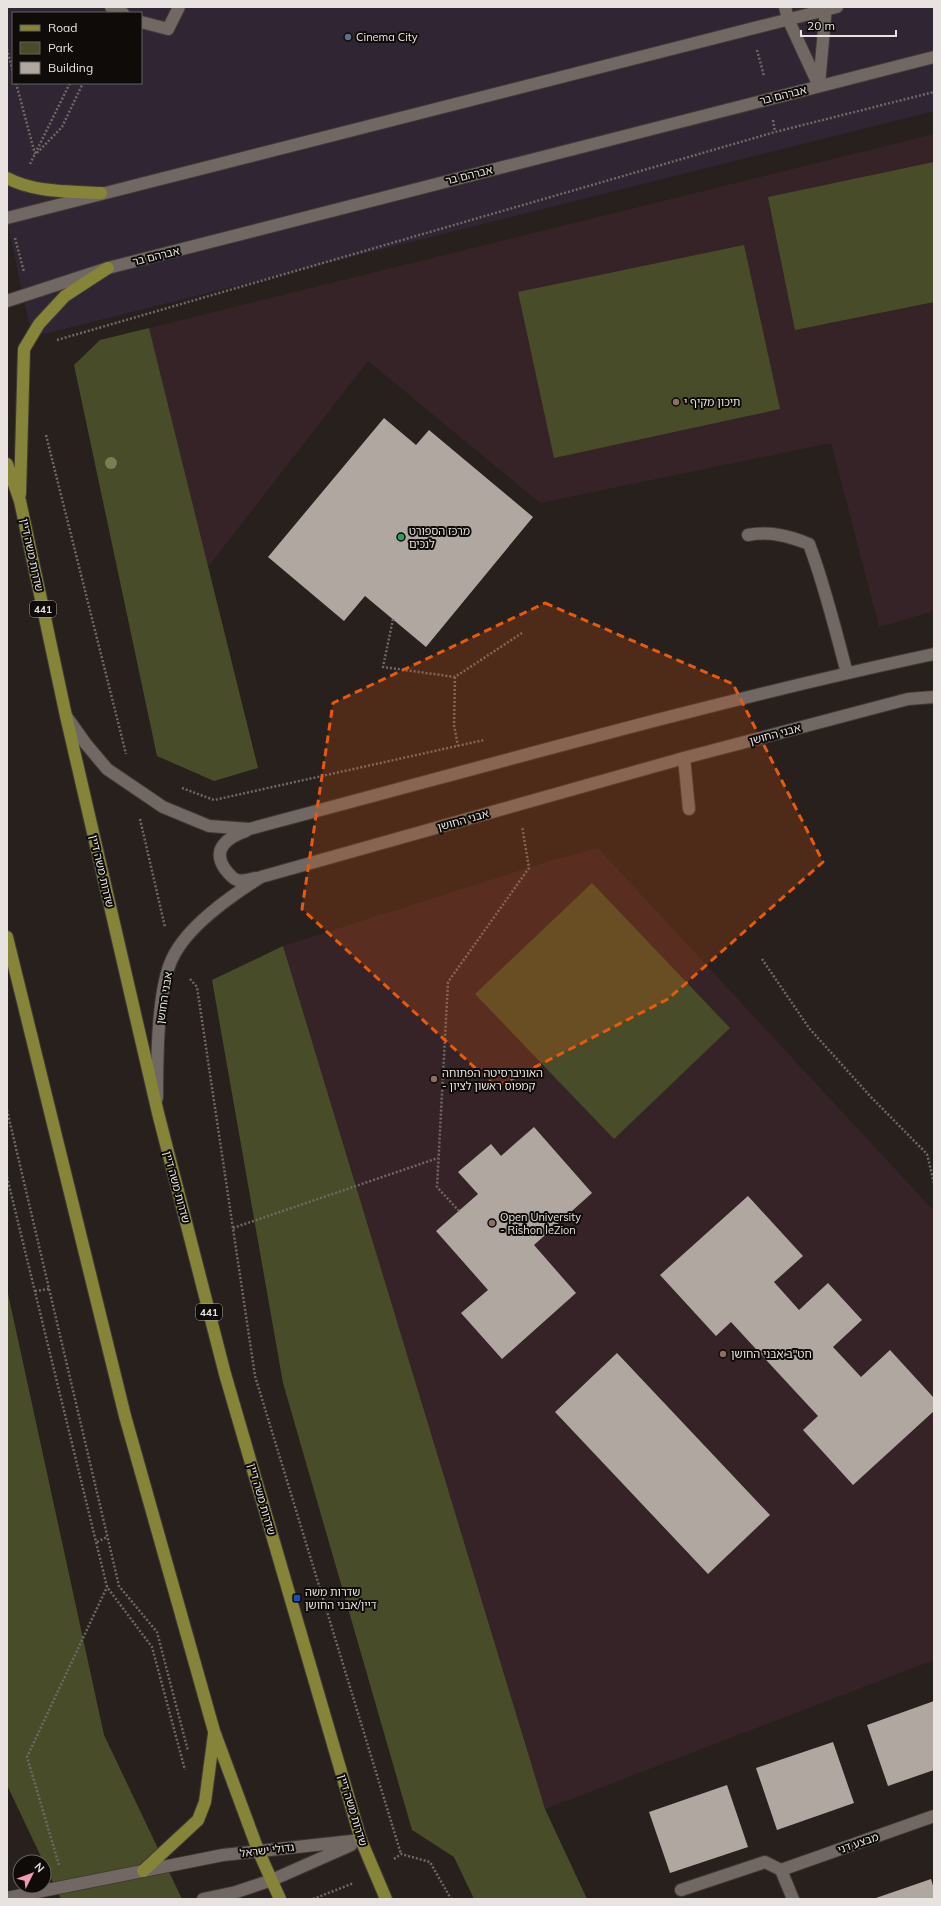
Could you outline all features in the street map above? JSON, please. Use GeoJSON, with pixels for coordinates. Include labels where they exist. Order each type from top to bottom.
{"type":"FeatureCollection","features":[{"type":"Feature","properties":{"kind":"main road"},"geometry":{"type":"LineString","coordinates":[[7,178],[19,184],[51,190],[101,193]]}},
{"type":"Feature","properties":{"kind":"main road"},"geometry":{"type":"LineString","coordinates":[[20,502],[24,349],[40,324],[65,296],[108,268]]}},
{"type":"Feature","properties":{"kind":"main road","name":"שדרות משה דיין"},"geometry":{"type":"LineString","coordinates":[[7,464],[20,502],[66,716],[158,1113],[226,1374],[361,1840],[386,1899]]}},
{"type":"Feature","properties":{"kind":"main road"},"geometry":{"type":"LineString","coordinates":[[7,937],[125,1416],[214,1731],[258,1850],[280,1899]]}},
{"type":"Feature","properties":{"kind":"main road"},"geometry":{"type":"LineString","coordinates":[[143,1871],[198,1820],[205,1802],[214,1731]]}},
{"type":"Feature","properties":{"kind":"street"},"geometry":{"type":"LineString","coordinates":[[111,7],[121,12]]}},
{"type":"Feature","properties":{"kind":"street"},"geometry":{"type":"LineString","coordinates":[[142,22],[168,29],[179,7]]}},
{"type":"Feature","properties":{"kind":"street"},"geometry":{"type":"LineString","coordinates":[[785,7],[788,19],[819,86]]}},
{"type":"Feature","properties":{"kind":"street"},"geometry":{"type":"LineString","coordinates":[[8,218],[101,193],[830,8],[819,86]]}},
{"type":"Feature","properties":{"kind":"street","name":"אברהם בר"},"geometry":{"type":"LineString","coordinates":[[7,301],[108,268],[934,57]]}},
{"type":"Feature","properties":{"kind":"street"},"geometry":{"type":"LineString","coordinates":[[748,535],[758,533],[788,536],[809,544],[819,570],[847,673]]}},
{"type":"Feature","properties":{"kind":"street"},"geometry":{"type":"LineString","coordinates":[[261,877],[236,880],[230,875],[220,861],[220,854],[226,841],[231,836],[670,717],[847,673],[934,654]]}},
{"type":"Feature","properties":{"kind":"street","name":"אבני החושן"},"geometry":{"type":"LineString","coordinates":[[158,1113],[159,1038],[163,992],[172,959],[185,939],[204,920],[237,893],[261,877],[684,758],[908,699],[934,696]]}},
{"type":"Feature","properties":{"kind":"street"},"geometry":{"type":"LineString","coordinates":[[66,716],[86,744],[107,769],[163,807],[209,826],[249,830]]}},
{"type":"Feature","properties":{"kind":"street"},"geometry":{"type":"LineString","coordinates":[[684,758],[689,809]]}},
{"type":"Feature","properties":{"kind":"street","name":"מבצע דני"},"geometry":{"type":"LineString","coordinates":[[781,1870],[934,1816]]}},
{"type":"Feature","properties":{"kind":"street","name":"גדולי ישראל"},"geometry":{"type":"LineString","coordinates":[[7,1898],[258,1850],[361,1840]]}},
{"type":"Feature","properties":{"kind":"street","name":"גדולי ישראל"},"geometry":{"type":"LineString","coordinates":[[203,1899],[236,1892],[272,1880],[361,1840]]}},
{"type":"Feature","properties":{"kind":"street"},"geometry":{"type":"LineString","coordinates":[[681,1890],[765,1862],[781,1870],[793,1899]]}},
{"type":"Feature","properties":{"kind":"path"},"geometry":{"type":"LineString","coordinates":[[751,29],[770,98],[775,132]]}},
{"type":"Feature","properties":{"kind":"path"},"geometry":{"type":"LineString","coordinates":[[7,49],[12,68]]}},
{"type":"Feature","properties":{"kind":"path"},"geometry":{"type":"LineString","coordinates":[[16,84],[35,155]]}},
{"type":"Feature","properties":{"kind":"path"},"geometry":{"type":"LineString","coordinates":[[19,184],[35,155],[70,84]]}},
{"type":"Feature","properties":{"kind":"path"},"geometry":{"type":"LineString","coordinates":[[35,155],[62,126],[83,84]]}},
{"type":"Feature","properties":{"kind":"path"},"geometry":{"type":"LineString","coordinates":[[24,349],[775,132],[934,92]]}},
{"type":"Feature","properties":{"kind":"path"},"geometry":{"type":"LineString","coordinates":[[8,218],[30,294]]}},
{"type":"Feature","properties":{"kind":"path"},"geometry":{"type":"LineString","coordinates":[[46,434],[134,788],[172,959],[197,987],[255,1376],[401,1854]]}},
{"type":"Feature","properties":{"kind":"path"},"geometry":{"type":"LineString","coordinates":[[393,619],[383,667],[455,677],[522,633]]}},
{"type":"Feature","properties":{"kind":"path"},"geometry":{"type":"LineString","coordinates":[[455,677],[454,725],[458,746]]}},
{"type":"Feature","properties":{"kind":"path"},"geometry":{"type":"LineString","coordinates":[[179,787],[214,800],[489,739]]}},
{"type":"Feature","properties":{"kind":"path"},"geometry":{"type":"LineString","coordinates":[[458,1211],[437,1187],[448,982],[529,868],[522,826]]}},
{"type":"Feature","properties":{"kind":"path"},"geometry":{"type":"LineString","coordinates":[[762,959],[809,1028],[870,1096],[927,1154],[934,1183]]}},
{"type":"Feature","properties":{"kind":"path"},"geometry":{"type":"LineString","coordinates":[[7,1110],[119,1586],[156,1632],[188,1753]]}},
{"type":"Feature","properties":{"kind":"path"},"geometry":{"type":"LineString","coordinates":[[233,1228],[438,1158]]}},
{"type":"Feature","properties":{"kind":"path"},"geometry":{"type":"LineString","coordinates":[[7,1177],[107,1587],[152,1647],[186,1774]]}},
{"type":"Feature","properties":{"kind":"path"},"geometry":{"type":"LineString","coordinates":[[35,1291],[49,1289]]}},
{"type":"Feature","properties":{"kind":"path"},"geometry":{"type":"LineString","coordinates":[[96,1542],[107,1537]]}},
{"type":"Feature","properties":{"kind":"path"},"geometry":{"type":"LineString","coordinates":[[66,1887],[27,1757],[107,1587]]}},
{"type":"Feature","properties":{"kind":"path"},"geometry":{"type":"LineString","coordinates":[[314,1899],[375,1874],[401,1854]]}},
{"type":"Feature","properties":{"kind":"path"},"geometry":{"type":"LineString","coordinates":[[401,1854],[430,1862],[451,1899]]}},
{"type":"Feature","properties":{"kind":"highlighted area"},"geometry":{"type":"Polygon","coordinates":[[[545,603],[733,684],[823,862],[668,999],[496,1087],[302,909],[333,703],[545,603]]]}},
{"type":"Feature","properties":{"kind":"shaded area"},"geometry":{"type":"Polygon","coordinates":[[[7,7],[934,7],[934,111],[32,337],[7,221],[7,7]]]}},
{"type":"Feature","properties":{"kind":"shaded area","name":"תיכון מקיף י"},"geometry":{"type":"Polygon","coordinates":[[[934,134],[934,608],[931,612],[879,627],[831,443],[540,503],[368,361],[208,567],[149,328],[934,134]]]}},
{"type":"Feature","properties":{"kind":"shaded area","name":"חט''ב אבני החושן"},"geometry":{"type":"Polygon","coordinates":[[[598,848],[934,1211],[934,1660],[545,1809],[283,946],[553,860],[598,848]]]}},
{"type":"Feature","properties":{"kind":"green space"},"geometry":{"type":"Polygon","coordinates":[[[934,162],[934,302],[795,330],[768,197],[934,162]]]}},
{"type":"Feature","properties":{"kind":"green space"},"geometry":{"type":"Polygon","coordinates":[[[744,245],[780,409],[554,458],[518,292],[744,245]]]}},
{"type":"Feature","properties":{"kind":"green space"},"geometry":{"type":"Polygon","coordinates":[[[149,328],[258,768],[214,781],[157,756],[74,365],[100,340],[149,328]]]}},
{"type":"Feature","properties":{"kind":"green space"},"geometry":{"type":"Polygon","coordinates":[[[592,883],[730,1028],[614,1139],[475,994],[592,883]]]}},
{"type":"Feature","properties":{"kind":"green space"},"geometry":{"type":"Polygon","coordinates":[[[283,946],[545,1809],[587,1899],[474,1899],[454,1857],[412,1830],[283,1383],[212,980],[283,946]]]}},
{"type":"Feature","properties":{"kind":"green space"},"geometry":{"type":"Polygon","coordinates":[[[7,1289],[104,1735],[182,1899],[61,1899],[52,1880],[52,1854],[40,1854],[7,1785],[7,1289]]]}},
{"type":"Feature","properties":{"kind":"building","name":"מרכז הספורט לנכים"},"geometry":{"type":"Polygon","coordinates":[[[384,418],[416,445],[429,430],[533,517],[426,647],[365,596],[344,621],[268,557],[384,418]]]}},
{"type":"Feature","properties":{"kind":"building"},"geometry":{"type":"Polygon","coordinates":[[[534,1127],[592,1193],[534,1245],[576,1293],[502,1359],[461,1313],[488,1290],[436,1231],[478,1194],[458,1172],[491,1144],[501,1156],[534,1127]]]}},
{"type":"Feature","properties":{"kind":"building"},"geometry":{"type":"Polygon","coordinates":[[[748,1196],[803,1256],[774,1282],[799,1310],[828,1283],[862,1320],[833,1347],[861,1377],[890,1350],[934,1398],[934,1411],[853,1485],[803,1430],[818,1416],[731,1322],[716,1336],[660,1275],[748,1196]]]}},
{"type":"Feature","properties":{"kind":"building"},"geometry":{"type":"Polygon","coordinates":[[[617,1353],[770,1515],[708,1574],[555,1412],[617,1353]]]}},
{"type":"Feature","properties":{"kind":"building"},"geometry":{"type":"Polygon","coordinates":[[[934,1701],[934,1770],[888,1786],[867,1725],[934,1701]]]}},
{"type":"Feature","properties":{"kind":"building"},"geometry":{"type":"Polygon","coordinates":[[[833,1742],[854,1803],[777,1830],[756,1768],[833,1742]]]}},
{"type":"Feature","properties":{"kind":"building"},"geometry":{"type":"Polygon","coordinates":[[[727,1785],[748,1847],[670,1873],[649,1812],[727,1785]]]}},
{"type":"Feature","properties":{"kind":"building"},"geometry":{"type":"Polygon","coordinates":[[[931,1879],[934,1889],[934,1899],[873,1899],[931,1879]]]}},
{"type":"Feature","properties":{"kind":"place","name":"Cinema City"},"geometry":{"type":"Point","coordinates":[348,37]}},
{"type":"Feature","properties":{"kind":"place","name":"תיכון מקיף י"},"geometry":{"type":"Point","coordinates":[676,402]}},
{"type":"Feature","properties":{"kind":"place","name":"מרכז הספורט לנכים"},"geometry":{"type":"Point","coordinates":[401,537]}},
{"type":"Feature","properties":{"kind":"place","name":"האוניברסיטה הפתוחה - קמפוס ראשון לציון"},"geometry":{"type":"Point","coordinates":[434,1079]}},
{"type":"Feature","properties":{"kind":"place","name":"Open University - Rishon leZion"},"geometry":{"type":"Point","coordinates":[492,1223]}},
{"type":"Feature","properties":{"kind":"place","name":"חט''ב אבני החושן"},"geometry":{"type":"Point","coordinates":[723,1354]}},
{"type":"Feature","properties":{"kind":"place","name":"שדרות משה דיין/אבני החושן"},"geometry":{"type":"Point","coordinates":[297,1598]}}]}
